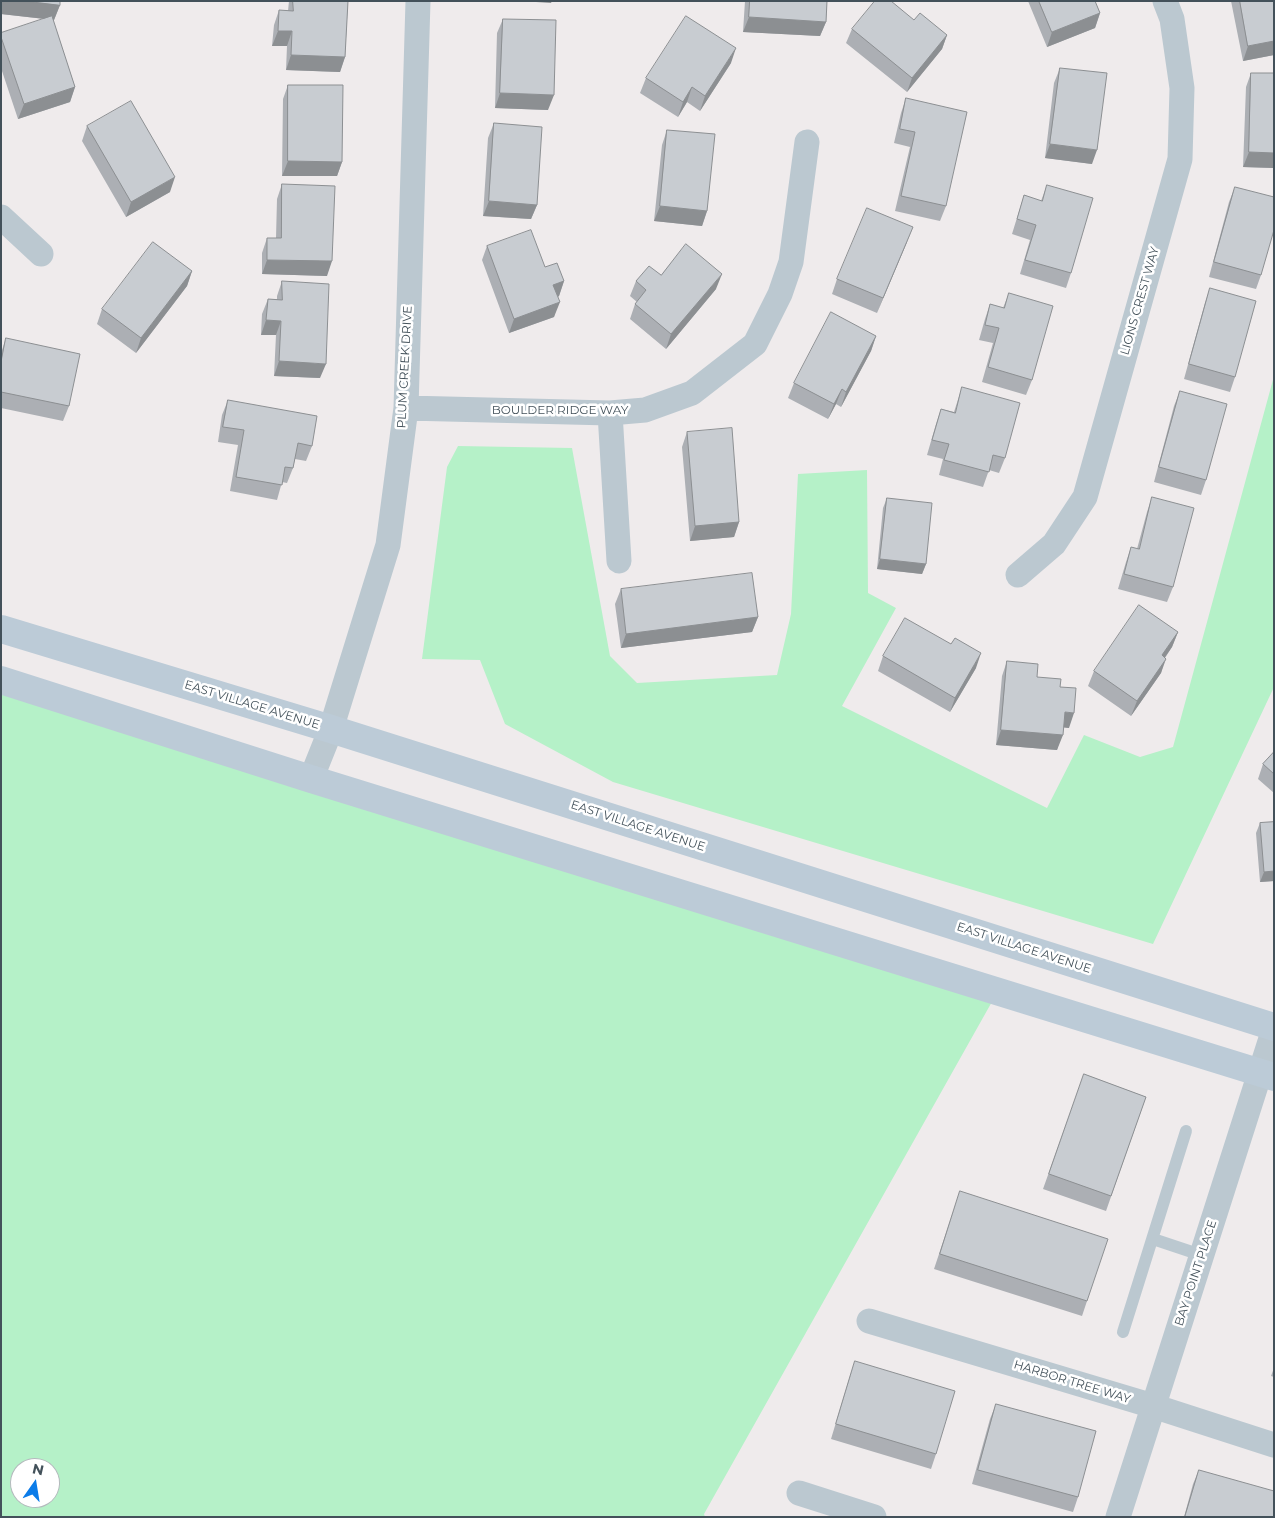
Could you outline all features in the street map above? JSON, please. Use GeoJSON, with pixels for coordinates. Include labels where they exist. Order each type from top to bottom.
{"type":"FeatureCollection","features":[{"type":"Feature","properties":{"kind":"street","name":"PLUM CREEK DRIVE"},"geometry":{"type":"LineString","coordinates":[[311,779],[331,729],[388,545],[406,408],[418,1]]}},
{"type":"Feature","properties":{"kind":"street","name":"LIONS CREST WAY"},"geometry":{"type":"LineString","coordinates":[[1018,575],[1054,544],[1085,497],[1180,159],[1182,88],[1172,20],[1165,1]]}},
{"type":"Feature","properties":{"kind":"street","name":"BOULDER RIDGE WAY"},"geometry":{"type":"LineString","coordinates":[[406,408],[610,413],[645,410],[692,393],[755,344],[780,294],[791,262],[807,142]]}},
{"type":"Feature","properties":{"kind":"street"},"geometry":{"type":"LineString","coordinates":[[1,218],[41,254]]}},
{"type":"Feature","properties":{"kind":"street"},"geometry":{"type":"LineString","coordinates":[[610,413],[619,561]]}},
{"type":"Feature","properties":{"kind":"street","name":"EAST VILLAGE AVENUE"},"geometry":{"type":"LineString","coordinates":[[1,629],[331,729],[1274,1028]]}},
{"type":"Feature","properties":{"kind":"street"},"geometry":{"type":"LineString","coordinates":[[1,680],[311,779],[1267,1074]]}},
{"type":"Feature","properties":{"kind":"street","name":"BAY POINT PLACE"},"geometry":{"type":"LineString","coordinates":[[1118,1517],[1201,1255],[1267,1074],[1274,1028]]}},
{"type":"Feature","properties":{"kind":"street","name":"HARBOR TREE WAY"},"geometry":{"type":"LineString","coordinates":[[869,1320],[1274,1445]]}},
{"type":"Feature","properties":{"kind":"street"},"geometry":{"type":"LineString","coordinates":[[799,1493],[874,1517]]}},
{"type":"Feature","properties":{"kind":"lane"},"geometry":{"type":"LineString","coordinates":[[1123,1332],[1186,1131]]}},
{"type":"Feature","properties":{"kind":"lane"},"geometry":{"type":"LineString","coordinates":[[1152,1239],[1201,1255]]}},
{"type":"Feature","properties":{"kind":"green space"},"geometry":{"type":"Polygon","coordinates":[[[1274,376],[1274,687],[1153,944],[613,782],[505,724],[480,660],[422,659],[447,467],[458,446],[572,448],[610,656],[637,683],[777,675],[791,614],[798,474],[867,470],[868,593],[896,608],[842,706],[1047,808],[1084,735],[1140,757],[1173,747],[1274,376]]]}},
{"type":"Feature","properties":{"kind":"green space"},"geometry":{"type":"Polygon","coordinates":[[[1,680],[998,991],[704,1514],[705,1517],[1,1517],[1,680]]]}},
{"type":"Feature","properties":{"kind":"building"},"geometry":{"type":"Polygon","coordinates":[[[25,1],[60,1],[60,5],[25,1]]]}},
{"type":"Feature","properties":{"kind":"building"},"geometry":{"type":"Polygon","coordinates":[[[293,1],[348,1],[345,57],[291,55],[292,31],[278,31],[279,10],[293,11],[293,1]]]}},
{"type":"Feature","properties":{"kind":"building"},"geometry":{"type":"Polygon","coordinates":[[[750,1],[827,1],[826,22],[749,17],[750,1]]]}},
{"type":"Feature","properties":{"kind":"building"},"geometry":{"type":"Polygon","coordinates":[[[875,1],[891,1],[914,20],[920,13],[947,35],[912,78],[852,29],[875,1]]]}},
{"type":"Feature","properties":{"kind":"building"},"geometry":{"type":"Polygon","coordinates":[[[1039,1],[1095,1],[1100,13],[1052,32],[1039,1]]]}},
{"type":"Feature","properties":{"kind":"building"},"geometry":{"type":"Polygon","coordinates":[[[1240,1],[1274,1],[1274,41],[1248,46],[1240,1]]]}},
{"type":"Feature","properties":{"kind":"building"},"geometry":{"type":"Polygon","coordinates":[[[52,16],[75,87],[24,104],[1,33],[52,16]]]}},
{"type":"Feature","properties":{"kind":"building"},"geometry":{"type":"Polygon","coordinates":[[[686,16],[736,48],[705,96],[692,87],[683,102],[646,78],[686,16]]]}},
{"type":"Feature","properties":{"kind":"building"},"geometry":{"type":"Polygon","coordinates":[[[503,19],[556,20],[554,95],[500,93],[503,19]]]}},
{"type":"Feature","properties":{"kind":"building"},"geometry":{"type":"Polygon","coordinates":[[[1060,68],[1107,73],[1097,150],[1050,144],[1060,68]]]}},
{"type":"Feature","properties":{"kind":"building"},"geometry":{"type":"Polygon","coordinates":[[[1251,73],[1274,73],[1274,153],[1249,152],[1251,73]]]}},
{"type":"Feature","properties":{"kind":"building"},"geometry":{"type":"Polygon","coordinates":[[[288,85],[343,85],[342,162],[288,161],[288,85]]]}},
{"type":"Feature","properties":{"kind":"building"},"geometry":{"type":"Polygon","coordinates":[[[906,98],[967,112],[946,206],[901,196],[915,132],[900,129],[906,98]]]}},
{"type":"Feature","properties":{"kind":"building"},"geometry":{"type":"Polygon","coordinates":[[[131,101],[175,177],[131,202],[87,126],[131,101]]]}},
{"type":"Feature","properties":{"kind":"building"},"geometry":{"type":"Polygon","coordinates":[[[494,123],[542,127],[537,205],[489,201],[494,123]]]}},
{"type":"Feature","properties":{"kind":"building"},"geometry":{"type":"Polygon","coordinates":[[[667,130],[715,134],[707,211],[660,206],[667,130]]]}},
{"type":"Feature","properties":{"kind":"building"},"geometry":{"type":"Polygon","coordinates":[[[282,184],[335,186],[332,261],[267,260],[267,238],[281,238],[282,184]]]}},
{"type":"Feature","properties":{"kind":"building"},"geometry":{"type":"Polygon","coordinates":[[[1047,185],[1093,198],[1071,273],[1025,260],[1036,225],[1017,219],[1024,195],[1042,201],[1047,185]]]}},
{"type":"Feature","properties":{"kind":"building"},"geometry":{"type":"Polygon","coordinates":[[[1235,187],[1274,197],[1274,230],[1261,275],[1214,262],[1235,187]]]}},
{"type":"Feature","properties":{"kind":"building"},"geometry":{"type":"Polygon","coordinates":[[[867,208],[913,227],[883,298],[837,279],[867,208]]]}},
{"type":"Feature","properties":{"kind":"building"},"geometry":{"type":"Polygon","coordinates":[[[531,230],[545,267],[557,263],[564,281],[553,285],[560,302],[514,319],[487,246],[531,230]]]}},
{"type":"Feature","properties":{"kind":"building"},"geometry":{"type":"Polygon","coordinates":[[[153,242],[192,271],[141,338],[102,309],[153,242]]]}},
{"type":"Feature","properties":{"kind":"building"},"geometry":{"type":"Polygon","coordinates":[[[686,244],[722,274],[671,334],[635,304],[646,290],[636,281],[649,266],[661,275],[686,244]]]}},
{"type":"Feature","properties":{"kind":"building"},"geometry":{"type":"Polygon","coordinates":[[[282,281],[329,284],[326,364],[279,361],[281,321],[266,320],[268,299],[282,300],[282,281]]]}},
{"type":"Feature","properties":{"kind":"building"},"geometry":{"type":"Polygon","coordinates":[[[1210,288],[1256,301],[1235,377],[1189,364],[1210,288]]]}},
{"type":"Feature","properties":{"kind":"building"},"geometry":{"type":"Polygon","coordinates":[[[1009,293],[1053,306],[1032,380],[988,367],[999,328],[985,325],[990,304],[1004,308],[1009,293]]]}},
{"type":"Feature","properties":{"kind":"building"},"geometry":{"type":"Polygon","coordinates":[[[831,312],[876,336],[846,392],[842,389],[834,404],[794,383],[831,312]]]}},
{"type":"Feature","properties":{"kind":"building"},"geometry":{"type":"Polygon","coordinates":[[[6,338],[80,354],[69,406],[1,392],[1,362],[6,338]]]}},
{"type":"Feature","properties":{"kind":"building"},"geometry":{"type":"Polygon","coordinates":[[[962,387],[1020,403],[1005,458],[993,455],[989,472],[944,460],[949,444],[932,440],[941,409],[955,413],[962,387]]]}},
{"type":"Feature","properties":{"kind":"building"},"geometry":{"type":"Polygon","coordinates":[[[1180,391],[1227,404],[1206,480],[1159,467],[1180,391]]]}},
{"type":"Feature","properties":{"kind":"building"},"geometry":{"type":"Polygon","coordinates":[[[228,400],[317,416],[312,446],[298,443],[293,468],[285,467],[282,485],[236,477],[244,430],[223,427],[228,400]]]}},
{"type":"Feature","properties":{"kind":"building"},"geometry":{"type":"Polygon","coordinates":[[[732,428],[739,522],[695,526],[687,432],[732,428]]]}},
{"type":"Feature","properties":{"kind":"building"},"geometry":{"type":"Polygon","coordinates":[[[1152,497],[1194,508],[1173,587],[1124,574],[1131,547],[1139,549],[1152,497]]]}},
{"type":"Feature","properties":{"kind":"building"},"geometry":{"type":"Polygon","coordinates":[[[887,498],[932,503],[926,564],[880,559],[887,498]]]}},
{"type":"Feature","properties":{"kind":"building"},"geometry":{"type":"Polygon","coordinates":[[[752,573],[758,617],[626,634],[621,589],[752,573]]]}},
{"type":"Feature","properties":{"kind":"building"},"geometry":{"type":"Polygon","coordinates":[[[1139,605],[1178,632],[1162,655],[1166,659],[1137,701],[1094,671],[1139,605]]]}},
{"type":"Feature","properties":{"kind":"building"},"geometry":{"type":"Polygon","coordinates":[[[905,618],[951,644],[955,638],[981,653],[955,698],[883,656],[905,618]]]}},
{"type":"Feature","properties":{"kind":"building"},"geometry":{"type":"Polygon","coordinates":[[[1007,661],[1038,664],[1037,677],[1061,679],[1060,687],[1076,688],[1074,713],[1065,712],[1063,735],[1001,730],[1007,661]]]}},
{"type":"Feature","properties":{"kind":"building"},"geometry":{"type":"Polygon","coordinates":[[[1274,752],[1274,774],[1263,764],[1274,752]]]}},
{"type":"Feature","properties":{"kind":"building"},"geometry":{"type":"Polygon","coordinates":[[[1274,822],[1274,871],[1264,872],[1260,823],[1274,822]]]}},
{"type":"Feature","properties":{"kind":"building"},"geometry":{"type":"Polygon","coordinates":[[[1084,1074],[1146,1097],[1111,1196],[1049,1174],[1084,1074]]]}},
{"type":"Feature","properties":{"kind":"building"},"geometry":{"type":"Polygon","coordinates":[[[960,1191],[1108,1239],[1087,1301],[940,1254],[960,1191]]]}},
{"type":"Feature","properties":{"kind":"building"},"geometry":{"type":"Polygon","coordinates":[[[855,1361],[955,1391],[936,1454],[836,1424],[855,1361]]]}},
{"type":"Feature","properties":{"kind":"building"},"geometry":{"type":"Polygon","coordinates":[[[996,1404],[1096,1431],[1078,1497],[978,1470],[996,1404]]]}},
{"type":"Feature","properties":{"kind":"building"},"geometry":{"type":"Polygon","coordinates":[[[1199,1470],[1274,1491],[1274,1517],[1185,1517],[1199,1470]]]}}]}
